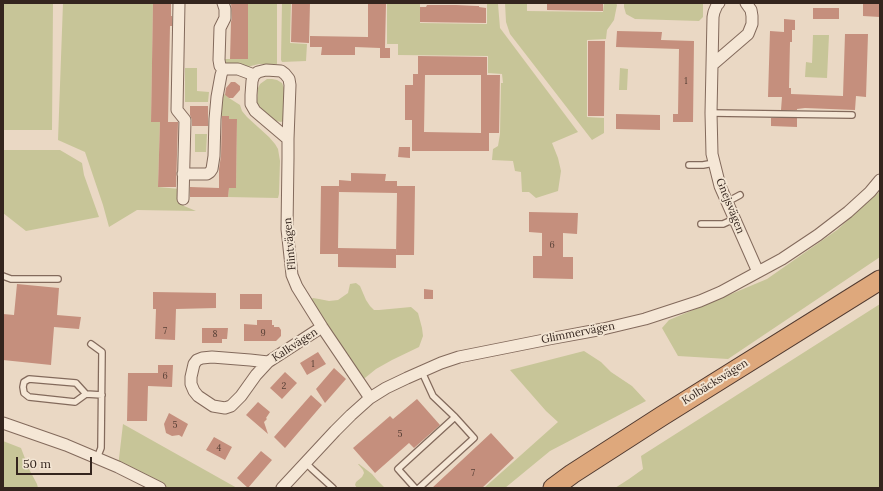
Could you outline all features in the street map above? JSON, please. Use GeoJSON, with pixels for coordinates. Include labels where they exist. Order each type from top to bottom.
{"type":"FeatureCollection","features":[{"type":"Feature","properties":{"kind":"highway","name":"Kolbäcksvägen"},"geometry":{"type":"LineString","coordinates":[[553,488],[572,474],[662,416],[880,280]]}},
{"type":"Feature","properties":{"kind":"highway","name":"Kolbäcksvägen"},"geometry":{"type":"LineString","coordinates":[[575,488],[619,458],[880,295]]}},
{"type":"Feature","properties":{"kind":"street"},"geometry":{"type":"LineString","coordinates":[[179,3],[177,110],[185,120],[183,199]]}},
{"type":"Feature","properties":{"kind":"street"},"geometry":{"type":"LineString","coordinates":[[223,3],[225,18],[220,28],[219,60],[220,66],[223,69]]}},
{"type":"Feature","properties":{"kind":"street","name":"Gnejsvägen"},"geometry":{"type":"LineString","coordinates":[[719,3],[713,17],[711,112],[712,154],[720,186],[758,272]]}},
{"type":"Feature","properties":{"kind":"street"},"geometry":{"type":"LineString","coordinates":[[712,65],[748,34],[752,24],[752,16],[751,10],[746,3]]}},
{"type":"Feature","properties":{"kind":"street"},"geometry":{"type":"LineString","coordinates":[[183,174],[207,174],[212,169],[217,98],[223,69]]}},
{"type":"Feature","properties":{"kind":"street"},"geometry":{"type":"LineString","coordinates":[[223,69],[238,70],[254,75],[252,81],[251,104],[255,112],[288,139]]}},
{"type":"Feature","properties":{"kind":"street","name":"Flintvägen"},"geometry":{"type":"LineString","coordinates":[[254,75],[258,72],[274,70],[286,74],[289,79],[287,229],[292,275],[297,287],[322,327],[370,398]]}},
{"type":"Feature","properties":{"kind":"street","name":"Glimmervägen"},"geometry":{"type":"LineString","coordinates":[[282,488],[335,431],[370,398],[386,388],[441,363],[459,357],[645,320],[700,301],[721,292],[782,259],[818,235],[848,212],[870,192],[880,180]]}},
{"type":"Feature","properties":{"kind":"street","name":"Kalkvägen"},"geometry":{"type":"LineString","coordinates":[[268,362],[212,357],[202,358],[197,360],[194,364],[191,377],[194,391],[202,400],[213,406],[225,408],[231,406],[268,362],[322,327]]}},
{"type":"Feature","properties":{"kind":"street"},"geometry":{"type":"LineString","coordinates":[[3,423],[66,445],[118,467],[160,488]]}},
{"type":"Feature","properties":{"kind":"lane"},"geometry":{"type":"LineString","coordinates":[[711,112],[852,115]]}},
{"type":"Feature","properties":{"kind":"lane"},"geometry":{"type":"LineString","coordinates":[[689,165],[714,163]]}},
{"type":"Feature","properties":{"kind":"lane"},"geometry":{"type":"LineString","coordinates":[[727,202],[740,196]]}},
{"type":"Feature","properties":{"kind":"lane"},"geometry":{"type":"LineString","coordinates":[[701,224],[723,224],[734,218]]}},
{"type":"Feature","properties":{"kind":"lane"},"geometry":{"type":"LineString","coordinates":[[3,276],[11,279],[58,279]]}},
{"type":"Feature","properties":{"kind":"lane"},"geometry":{"type":"LineString","coordinates":[[91,344],[102,352],[101,448],[97,458]]}},
{"type":"Feature","properties":{"kind":"lane"},"geometry":{"type":"LineString","coordinates":[[420,488],[474,438],[456,417],[433,396],[422,372]]}},
{"type":"Feature","properties":{"kind":"lane"},"geometry":{"type":"LineString","coordinates":[[86,394],[76,383],[28,379],[24,382],[23,387],[24,393],[29,397],[75,402],[86,394],[102,395]]}},
{"type":"Feature","properties":{"kind":"lane"},"geometry":{"type":"LineString","coordinates":[[415,488],[398,469],[456,417]]}},
{"type":"Feature","properties":{"kind":"lane"},"geometry":{"type":"LineString","coordinates":[[306,463],[333,488]]}},
{"type":"Feature","properties":{"kind":"shaded area"},"geometry":{"type":"Polygon","coordinates":[[[3,3],[53,3],[52,130],[3,130],[3,3]]]}},
{"type":"Feature","properties":{"kind":"shaded area"},"geometry":{"type":"Polygon","coordinates":[[[63,3],[153,3],[151,122],[160,122],[158,187],[180,189],[180,202],[184,206],[196,211],[137,210],[109,227],[85,152],[58,140],[63,3]]]}},
{"type":"Feature","properties":{"kind":"shaded area"},"geometry":{"type":"Polygon","coordinates":[[[248,3],[277,3],[277,64],[259,64],[243,68],[228,67],[222,60],[248,59],[248,3]]]}},
{"type":"Feature","properties":{"kind":"shaded area"},"geometry":{"type":"Polygon","coordinates":[[[282,3],[291,3],[290,43],[307,44],[306,61],[282,62],[281,60],[282,3]]]}},
{"type":"Feature","properties":{"kind":"shaded area"},"geometry":{"type":"Polygon","coordinates":[[[387,3],[420,3],[420,23],[487,24],[487,3],[498,4],[500,28],[578,132],[552,143],[561,171],[558,191],[536,198],[529,192],[522,192],[521,172],[515,171],[513,161],[492,160],[493,149],[498,146],[500,134],[501,83],[503,83],[502,74],[488,73],[488,56],[398,55],[398,44],[387,44],[387,3]]]}},
{"type":"Feature","properties":{"kind":"shaded area"},"geometry":{"type":"Polygon","coordinates":[[[505,3],[527,3],[527,11],[603,12],[604,3],[616,3],[617,5],[614,20],[607,30],[606,39],[587,40],[587,117],[604,118],[604,133],[592,140],[510,34],[506,22],[505,3]]]}},
{"type":"Feature","properties":{"kind":"shaded area"},"geometry":{"type":"Polygon","coordinates":[[[624,3],[703,3],[703,17],[699,21],[635,19],[626,14],[624,3]]]}},
{"type":"Feature","properties":{"kind":"shaded area"},"geometry":{"type":"Polygon","coordinates":[[[813,35],[829,35],[827,78],[805,77],[806,62],[812,63],[813,35]]]}},
{"type":"Feature","properties":{"kind":"shaded area"},"geometry":{"type":"Polygon","coordinates":[[[185,68],[197,68],[197,91],[209,92],[208,102],[185,102],[185,68]]]}},
{"type":"Feature","properties":{"kind":"shaded area"},"geometry":{"type":"Polygon","coordinates":[[[620,68],[628,69],[627,90],[619,90],[620,68]]]}},
{"type":"Feature","properties":{"kind":"shaded area"},"geometry":{"type":"Polygon","coordinates":[[[267,79],[277,80],[282,83],[284,88],[284,119],[281,122],[276,121],[257,103],[258,88],[260,84],[267,79]]]}},
{"type":"Feature","properties":{"kind":"shaded area"},"geometry":{"type":"Polygon","coordinates":[[[224,94],[240,105],[242,111],[247,117],[269,137],[278,149],[280,161],[278,198],[228,197],[229,188],[236,188],[237,120],[229,119],[228,116],[220,116],[224,94]]]}},
{"type":"Feature","properties":{"kind":"shaded area"},"geometry":{"type":"Polygon","coordinates":[[[195,134],[207,134],[206,152],[195,152],[195,134]]]}},
{"type":"Feature","properties":{"kind":"shaded area"},"geometry":{"type":"Polygon","coordinates":[[[3,150],[60,150],[82,163],[84,175],[99,217],[26,231],[3,213],[3,150]]]}},
{"type":"Feature","properties":{"kind":"shaded area"},"geometry":{"type":"Polygon","coordinates":[[[880,191],[880,257],[728,359],[678,356],[662,328],[669,320],[767,279],[837,230],[880,191]]]}},
{"type":"Feature","properties":{"kind":"shaded area"},"geometry":{"type":"Polygon","coordinates":[[[356,283],[360,286],[366,300],[374,310],[411,307],[418,313],[423,336],[419,347],[376,369],[360,382],[307,302],[313,298],[329,301],[338,300],[348,293],[350,284],[356,283]]]}},
{"type":"Feature","properties":{"kind":"shaded area"},"geometry":{"type":"Polygon","coordinates":[[[880,304],[880,488],[615,488],[643,469],[641,456],[880,304]]]}},
{"type":"Feature","properties":{"kind":"shaded area"},"geometry":{"type":"Polygon","coordinates":[[[584,351],[632,386],[646,401],[550,451],[505,488],[484,488],[558,422],[546,411],[510,370],[584,351]]]}},
{"type":"Feature","properties":{"kind":"shaded area"},"geometry":{"type":"Polygon","coordinates":[[[123,424],[237,488],[160,488],[118,467],[123,424]]]}},
{"type":"Feature","properties":{"kind":"shaded area"},"geometry":{"type":"Polygon","coordinates":[[[3,441],[21,448],[38,488],[3,488],[3,441]]]}},
{"type":"Feature","properties":{"kind":"shaded area"},"geometry":{"type":"Polygon","coordinates":[[[358,464],[372,474],[385,488],[357,488],[355,485],[356,482],[364,473],[358,464]]]}},
{"type":"Feature","properties":{"kind":"building"},"geometry":{"type":"Polygon","coordinates":[[[153,3],[171,3],[172,26],[170,26],[168,122],[178,122],[176,187],[158,187],[160,122],[151,122],[153,3]]]}},
{"type":"Feature","properties":{"kind":"building"},"geometry":{"type":"Polygon","coordinates":[[[231,3],[248,3],[248,59],[230,59],[232,18],[231,3]]]}},
{"type":"Feature","properties":{"kind":"building"},"geometry":{"type":"Polygon","coordinates":[[[292,3],[310,3],[309,43],[291,42],[292,3]]]}},
{"type":"Feature","properties":{"kind":"building"},"geometry":{"type":"Polygon","coordinates":[[[368,3],[386,3],[385,48],[390,48],[390,58],[380,58],[380,48],[355,47],[355,55],[321,55],[322,47],[310,47],[310,36],[368,37],[368,3]]]}},
{"type":"Feature","properties":{"kind":"building"},"geometry":{"type":"Polygon","coordinates":[[[547,3],[603,3],[603,11],[547,10],[547,3]]]}},
{"type":"Feature","properties":{"kind":"building"},"geometry":{"type":"Polygon","coordinates":[[[863,3],[880,3],[880,17],[863,16],[863,3]]]}},
{"type":"Feature","properties":{"kind":"building"},"geometry":{"type":"Polygon","coordinates":[[[427,5],[479,6],[486,8],[486,23],[420,22],[420,7],[426,7],[427,5]]]}},
{"type":"Feature","properties":{"kind":"building"},"geometry":{"type":"Polygon","coordinates":[[[813,8],[839,8],[839,19],[813,19],[813,8]]]}},
{"type":"Feature","properties":{"kind":"building"},"geometry":{"type":"Polygon","coordinates":[[[784,19],[795,20],[795,30],[792,30],[792,42],[790,42],[789,88],[791,88],[791,94],[843,96],[845,34],[868,34],[866,97],[856,96],[855,110],[805,108],[797,110],[781,110],[782,97],[768,97],[770,31],[784,32],[784,19]]]}},
{"type":"Feature","properties":{"kind":"building"},"geometry":{"type":"Polygon","coordinates":[[[617,31],[662,32],[661,40],[694,41],[693,122],[673,122],[673,114],[678,114],[679,49],[616,47],[617,31]]]}},
{"type":"Feature","properties":{"kind":"building"},"geometry":{"type":"Polygon","coordinates":[[[588,41],[605,41],[604,116],[588,116],[588,41]]]}},
{"type":"Feature","properties":{"kind":"building"},"geometry":{"type":"Polygon","coordinates":[[[418,56],[487,57],[487,75],[500,75],[499,133],[489,133],[489,151],[412,151],[412,120],[405,120],[405,85],[413,85],[413,74],[418,74],[418,56]],[[425,75],[424,132],[481,133],[481,75],[425,75]]]}},
{"type":"Feature","properties":{"kind":"building"},"geometry":{"type":"Polygon","coordinates":[[[231,82],[235,82],[240,86],[240,90],[233,98],[229,98],[225,95],[226,88],[231,82]]]}},
{"type":"Feature","properties":{"kind":"building"},"geometry":{"type":"Polygon","coordinates":[[[190,106],[208,106],[208,126],[192,126],[190,106]]]}},
{"type":"Feature","properties":{"kind":"building"},"geometry":{"type":"Polygon","coordinates":[[[616,114],[660,115],[660,130],[616,129],[616,114]]]}},
{"type":"Feature","properties":{"kind":"building"},"geometry":{"type":"Polygon","coordinates":[[[222,116],[229,116],[229,119],[237,119],[236,188],[229,188],[228,197],[190,197],[190,187],[219,188],[222,116]]]}},
{"type":"Feature","properties":{"kind":"building"},"geometry":{"type":"Polygon","coordinates":[[[771,118],[797,118],[797,127],[771,126],[771,118]]]}},
{"type":"Feature","properties":{"kind":"building"},"geometry":{"type":"Polygon","coordinates":[[[399,147],[410,147],[410,158],[398,157],[399,147]]]}},
{"type":"Feature","properties":{"kind":"building"},"geometry":{"type":"Polygon","coordinates":[[[351,173],[386,174],[385,181],[397,181],[397,186],[415,186],[414,255],[396,255],[397,193],[339,192],[339,180],[351,181],[351,173]]]}},
{"type":"Feature","properties":{"kind":"building"},"geometry":{"type":"Polygon","coordinates":[[[321,186],[339,186],[338,248],[396,249],[396,268],[338,267],[338,254],[320,254],[321,186]]]}},
{"type":"Feature","properties":{"kind":"building"},"geometry":{"type":"Polygon","coordinates":[[[529,212],[578,213],[577,234],[563,233],[563,257],[573,257],[573,279],[533,278],[533,256],[542,256],[542,233],[529,232],[529,212]]]}},
{"type":"Feature","properties":{"kind":"building"},"geometry":{"type":"Polygon","coordinates":[[[17,284],[59,288],[57,315],[81,317],[79,329],[54,327],[51,365],[3,360],[3,314],[14,315],[17,284]]]}},
{"type":"Feature","properties":{"kind":"building"},"geometry":{"type":"Polygon","coordinates":[[[424,289],[433,290],[433,299],[424,299],[424,289]]]}},
{"type":"Feature","properties":{"kind":"building"},"geometry":{"type":"Polygon","coordinates":[[[153,292],[216,293],[216,308],[176,309],[175,340],[155,339],[156,309],[153,309],[153,292]]]}},
{"type":"Feature","properties":{"kind":"building"},"geometry":{"type":"Polygon","coordinates":[[[240,294],[262,294],[262,309],[240,309],[240,294]]]}},
{"type":"Feature","properties":{"kind":"building"},"geometry":{"type":"Polygon","coordinates":[[[257,320],[272,320],[272,325],[274,325],[274,327],[279,327],[281,330],[281,336],[276,341],[244,341],[244,324],[257,325],[257,320]]]}},
{"type":"Feature","properties":{"kind":"building"},"geometry":{"type":"Polygon","coordinates":[[[202,328],[228,328],[227,339],[222,339],[222,343],[202,343],[202,328]]]}},
{"type":"Feature","properties":{"kind":"building"},"geometry":{"type":"Polygon","coordinates":[[[318,352],[326,364],[307,375],[300,363],[318,352]]]}},
{"type":"Feature","properties":{"kind":"building"},"geometry":{"type":"Polygon","coordinates":[[[158,365],[173,365],[172,387],[148,386],[147,421],[127,421],[128,373],[158,373],[158,365]]]}},
{"type":"Feature","properties":{"kind":"building"},"geometry":{"type":"Polygon","coordinates":[[[334,368],[346,379],[325,403],[316,389],[334,368]]]}},
{"type":"Feature","properties":{"kind":"building"},"geometry":{"type":"Polygon","coordinates":[[[285,372],[297,383],[282,399],[270,388],[285,372]]]}},
{"type":"Feature","properties":{"kind":"building"},"geometry":{"type":"Polygon","coordinates":[[[311,395],[322,405],[285,448],[274,437],[311,395]]]}},
{"type":"Feature","properties":{"kind":"building"},"geometry":{"type":"Polygon","coordinates":[[[417,399],[440,425],[414,448],[409,443],[375,473],[353,448],[390,416],[393,419],[417,399]]]}},
{"type":"Feature","properties":{"kind":"building"},"geometry":{"type":"Polygon","coordinates":[[[258,402],[270,412],[264,422],[268,434],[246,415],[258,402]]]}},
{"type":"Feature","properties":{"kind":"building"},"geometry":{"type":"Polygon","coordinates":[[[169,413],[188,424],[182,437],[179,435],[172,436],[166,433],[164,424],[169,413]]]}},
{"type":"Feature","properties":{"kind":"building"},"geometry":{"type":"Polygon","coordinates":[[[491,433],[514,458],[482,488],[432,488],[491,433]]]}},
{"type":"Feature","properties":{"kind":"building"},"geometry":{"type":"Polygon","coordinates":[[[214,437],[232,447],[225,460],[206,450],[214,437]]]}},
{"type":"Feature","properties":{"kind":"building"},"geometry":{"type":"Polygon","coordinates":[[[261,451],[272,460],[248,488],[237,478],[261,451]]]}}]}
